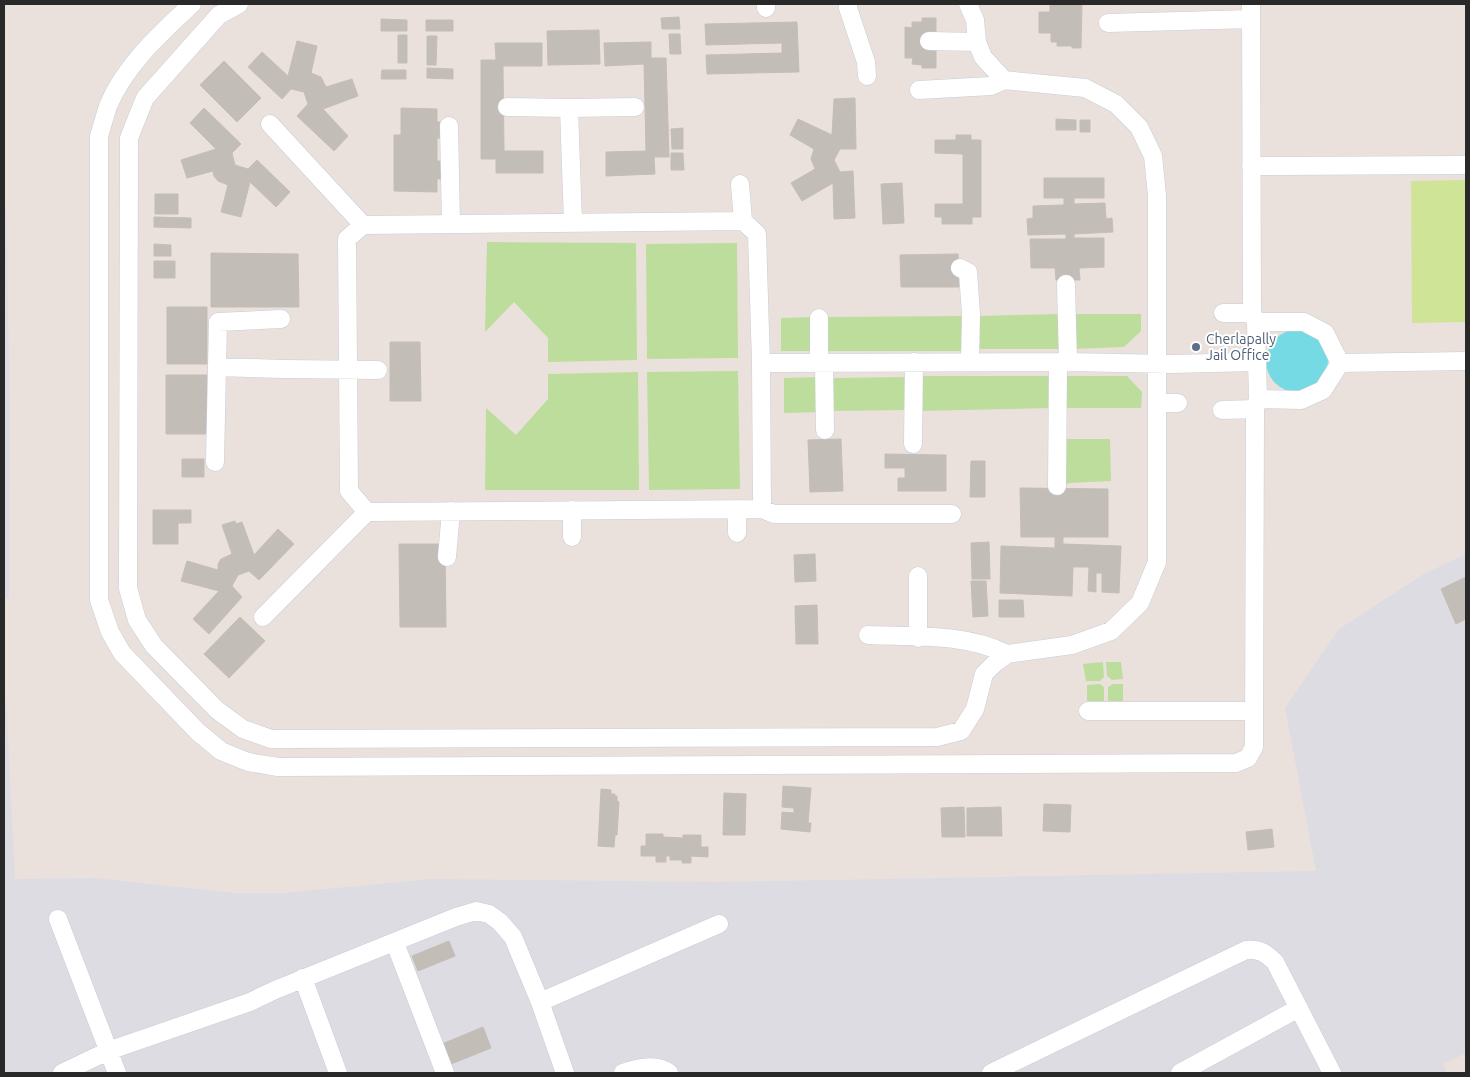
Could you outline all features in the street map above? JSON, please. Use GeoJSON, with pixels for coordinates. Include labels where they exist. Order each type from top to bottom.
{"type":"FeatureCollection","features":[{"type":"Feature","properties":{"kind":"street"},"geometry":{"type":"LineString","coordinates":[[192,4],[161,32],[128,72],[109,105],[100,136],[99,600],[110,632],[122,653],[198,732],[222,751],[248,762],[278,767],[1224,764],[1236,763],[1248,758],[1254,746],[1256,404],[1251,166],[1251,12],[1108,23]]}},
{"type":"Feature","properties":{"kind":"street"},"geometry":{"type":"LineString","coordinates":[[239,4],[219,15],[145,98],[129,138],[128,588],[137,620],[154,646],[217,710],[243,729],[271,739],[937,737],[961,731],[976,709],[984,674],[1007,654],[1072,645],[1111,632],[1140,603],[1158,562],[1157,195],[1153,156],[1139,127],[1116,104],[1085,88],[1004,80],[991,86],[919,90]]}},
{"type":"Feature","properties":{"kind":"street"},"geometry":{"type":"LineString","coordinates":[[848,4],[866,62],[867,76]]}},
{"type":"Feature","properties":{"kind":"street"},"geometry":{"type":"LineString","coordinates":[[968,4],[975,20],[977,42],[984,57],[1004,80]]}},
{"type":"Feature","properties":{"kind":"street"},"geometry":{"type":"LineString","coordinates":[[929,41],[977,42]]}},
{"type":"Feature","properties":{"kind":"street"},"geometry":{"type":"LineString","coordinates":[[508,107],[635,107]]}},
{"type":"Feature","properties":{"kind":"street"},"geometry":{"type":"LineString","coordinates":[[569,108],[573,223]]}},
{"type":"Feature","properties":{"kind":"street"},"geometry":{"type":"LineString","coordinates":[[270,124],[363,225]]}},
{"type":"Feature","properties":{"kind":"street"},"geometry":{"type":"LineString","coordinates":[[450,126],[451,224]]}},
{"type":"Feature","properties":{"kind":"street"},"geometry":{"type":"LineString","coordinates":[[1251,166],[1466,164]]}},
{"type":"Feature","properties":{"kind":"street"},"geometry":{"type":"LineString","coordinates":[[740,184],[743,221],[757,234],[761,363],[762,508]]}},
{"type":"Feature","properties":{"kind":"street"},"geometry":{"type":"LineString","coordinates":[[367,512],[349,491],[347,239],[363,225],[743,221]]}},
{"type":"Feature","properties":{"kind":"street"},"geometry":{"type":"LineString","coordinates":[[960,268],[968,272],[970,362]]}},
{"type":"Feature","properties":{"kind":"street"},"geometry":{"type":"LineString","coordinates":[[1057,486],[1066,284]]}},
{"type":"Feature","properties":{"kind":"street"},"geometry":{"type":"LineString","coordinates":[[1223,313],[1254,318],[1304,322],[1325,333],[1340,363]]}},
{"type":"Feature","properties":{"kind":"street"},"geometry":{"type":"LineString","coordinates":[[819,318],[825,430]]}},
{"type":"Feature","properties":{"kind":"street"},"geometry":{"type":"LineString","coordinates":[[215,462],[218,322],[281,319]]}},
{"type":"Feature","properties":{"kind":"street"},"geometry":{"type":"LineString","coordinates":[[1340,363],[1466,361]]}},
{"type":"Feature","properties":{"kind":"street"},"geometry":{"type":"LineString","coordinates":[[913,444],[914,362]]}},
{"type":"Feature","properties":{"kind":"street"},"geometry":{"type":"LineString","coordinates":[[761,363],[1063,362],[1157,364],[1256,362]]}},
{"type":"Feature","properties":{"kind":"street"},"geometry":{"type":"LineString","coordinates":[[1222,410],[1256,404],[1301,400],[1323,390],[1340,363]]}},
{"type":"Feature","properties":{"kind":"street"},"geometry":{"type":"LineString","coordinates":[[217,366],[378,370]]}},
{"type":"Feature","properties":{"kind":"street"},"geometry":{"type":"LineString","coordinates":[[1157,404],[1178,403]]}},
{"type":"Feature","properties":{"kind":"street"},"geometry":{"type":"LineString","coordinates":[[263,617],[367,512],[762,508],[774,514],[952,514]]}},
{"type":"Feature","properties":{"kind":"street"},"geometry":{"type":"LineString","coordinates":[[737,509],[737,533]]}},
{"type":"Feature","properties":{"kind":"street"},"geometry":{"type":"LineString","coordinates":[[572,510],[572,536]]}},
{"type":"Feature","properties":{"kind":"street"},"geometry":{"type":"LineString","coordinates":[[447,558],[450,511]]}},
{"type":"Feature","properties":{"kind":"street"},"geometry":{"type":"LineString","coordinates":[[918,576],[918,638]]}},
{"type":"Feature","properties":{"kind":"street"},"geometry":{"type":"LineString","coordinates":[[868,635],[973,642],[1007,654]]}},
{"type":"Feature","properties":{"kind":"street"},"geometry":{"type":"LineString","coordinates":[[1088,711],[1254,712]]}},
{"type":"Feature","properties":{"kind":"street"},"geometry":{"type":"LineString","coordinates":[[62,1073],[108,1051],[250,1002],[303,978],[476,911],[489,914],[500,922],[513,937],[540,1002],[565,1073]]}},
{"type":"Feature","properties":{"kind":"street"},"geometry":{"type":"LineString","coordinates":[[58,919],[117,1073]]}},
{"type":"Feature","properties":{"kind":"street"},"geometry":{"type":"LineString","coordinates":[[540,1002],[719,924]]}},
{"type":"Feature","properties":{"kind":"street"},"geometry":{"type":"LineString","coordinates":[[394,943],[445,1073]]}},
{"type":"Feature","properties":{"kind":"street"},"geometry":{"type":"LineString","coordinates":[[991,1073],[1246,950],[1256,949],[1266,953],[1275,962],[1332,1073]]}},
{"type":"Feature","properties":{"kind":"street"},"geometry":{"type":"LineString","coordinates":[[303,978],[338,1073]]}},
{"type":"Feature","properties":{"kind":"street"},"geometry":{"type":"LineString","coordinates":[[1180,1073],[1299,1008]]}},
{"type":"Feature","properties":{"kind":"street"},"geometry":{"type":"LineString","coordinates":[[623,1073],[651,1067],[665,1070],[668,1073]]}},
{"type":"Feature","properties":{"kind":"shaded area"},"geometry":{"type":"Polygon","coordinates":[[[4,184],[10,412],[9,598],[4,600],[4,184]]]}},
{"type":"Feature","properties":{"kind":"shaded area"},"geometry":{"type":"Polygon","coordinates":[[[1466,554],[1466,1053],[1443,1064],[1447,1073],[4,1073],[4,695],[6,701],[15,879],[95,878],[235,893],[284,893],[431,879],[715,882],[1316,871],[1285,708],[1339,629],[1424,574],[1466,554]]]}},
{"type":"Feature","properties":{"kind":"green space"},"geometry":{"type":"Polygon","coordinates":[[[1466,180],[1466,322],[1412,323],[1411,181],[1466,180]]]}},
{"type":"Feature","properties":{"kind":"green space"},"geometry":{"type":"Polygon","coordinates":[[[487,242],[636,243],[637,360],[548,362],[548,338],[514,302],[485,332],[487,242]]]}},
{"type":"Feature","properties":{"kind":"green space"},"geometry":{"type":"Polygon","coordinates":[[[737,243],[738,358],[647,359],[646,244],[737,243]]]}},
{"type":"Feature","properties":{"kind":"green space"},"geometry":{"type":"Polygon","coordinates":[[[1061,314],[1062,349],[976,349],[977,316],[1061,314]]]}},
{"type":"Feature","properties":{"kind":"green space"},"geometry":{"type":"Polygon","coordinates":[[[1074,314],[1141,314],[1141,331],[1124,347],[1073,349],[1074,314]]]}},
{"type":"Feature","properties":{"kind":"green space"},"geometry":{"type":"Polygon","coordinates":[[[964,316],[964,351],[825,351],[826,317],[964,316]]]}},
{"type":"Feature","properties":{"kind":"green space"},"geometry":{"type":"Polygon","coordinates":[[[813,317],[814,351],[781,351],[781,318],[813,317]]]}},
{"type":"Feature","properties":{"kind":"green space"},"geometry":{"type":"Polygon","coordinates":[[[738,371],[740,489],[649,490],[647,372],[738,371]]]}},
{"type":"Feature","properties":{"kind":"green space"},"geometry":{"type":"Polygon","coordinates":[[[638,372],[639,490],[485,490],[486,408],[516,435],[548,399],[548,374],[638,372]]]}},
{"type":"Feature","properties":{"kind":"green space"},"geometry":{"type":"Polygon","coordinates":[[[920,376],[1052,376],[1052,408],[920,411],[920,376]]]}},
{"type":"Feature","properties":{"kind":"green space"},"geometry":{"type":"Polygon","coordinates":[[[1063,376],[1127,376],[1142,392],[1141,408],[1063,408],[1063,376]]]}},
{"type":"Feature","properties":{"kind":"green space"},"geometry":{"type":"Polygon","coordinates":[[[819,377],[820,412],[784,413],[784,378],[819,377]]]}},
{"type":"Feature","properties":{"kind":"green space"},"geometry":{"type":"Polygon","coordinates":[[[907,377],[909,410],[831,411],[831,378],[907,377]]]}},
{"type":"Feature","properties":{"kind":"green space"},"geometry":{"type":"Polygon","coordinates":[[[1063,439],[1110,439],[1111,481],[1069,483],[1065,485],[1063,439]]]}},
{"type":"Feature","properties":{"kind":"green space"},"geometry":{"type":"Polygon","coordinates":[[[1103,662],[1104,677],[1100,681],[1086,681],[1083,664],[1103,662]]]}},
{"type":"Feature","properties":{"kind":"green space"},"geometry":{"type":"Polygon","coordinates":[[[1106,662],[1121,662],[1123,679],[1112,680],[1107,676],[1106,662]]]}},
{"type":"Feature","properties":{"kind":"green space"},"geometry":{"type":"Polygon","coordinates":[[[1100,684],[1104,687],[1104,701],[1087,701],[1087,685],[1100,684]]]}},
{"type":"Feature","properties":{"kind":"green space"},"geometry":{"type":"Polygon","coordinates":[[[1113,684],[1123,684],[1123,701],[1108,701],[1108,687],[1113,684]]]}},
{"type":"Feature","properties":{"kind":"water"},"geometry":{"type":"Polygon","coordinates":[[[1291,330],[1303,330],[1319,339],[1326,349],[1328,361],[1326,373],[1319,383],[1303,392],[1291,392],[1280,387],[1271,378],[1266,367],[1266,355],[1271,344],[1280,335],[1291,330]]]}},
{"type":"Feature","properties":{"kind":"building"},"geometry":{"type":"Polygon","coordinates":[[[1050,4],[1082,4],[1081,48],[1057,46],[1057,42],[1051,42],[1051,33],[1039,33],[1039,12],[1050,12],[1050,4]]]}},
{"type":"Feature","properties":{"kind":"building"},"geometry":{"type":"Polygon","coordinates":[[[679,17],[680,29],[662,29],[661,18],[679,17]]]}},
{"type":"Feature","properties":{"kind":"building"},"geometry":{"type":"Polygon","coordinates":[[[922,18],[936,18],[936,36],[923,36],[923,49],[936,49],[936,68],[922,68],[922,65],[912,64],[913,58],[905,58],[905,27],[912,28],[912,22],[922,22],[922,18]]]}},
{"type":"Feature","properties":{"kind":"building"},"geometry":{"type":"Polygon","coordinates":[[[381,19],[407,20],[407,31],[381,31],[381,19]]]}},
{"type":"Feature","properties":{"kind":"building"},"geometry":{"type":"Polygon","coordinates":[[[426,20],[453,20],[453,31],[426,31],[426,20]]]}},
{"type":"Feature","properties":{"kind":"building"},"geometry":{"type":"Polygon","coordinates":[[[797,22],[799,72],[707,74],[706,55],[782,53],[782,43],[706,45],[705,24],[797,22]]]}},
{"type":"Feature","properties":{"kind":"building"},"geometry":{"type":"Polygon","coordinates":[[[599,30],[600,64],[548,65],[547,31],[599,30]]]}},
{"type":"Feature","properties":{"kind":"building"},"geometry":{"type":"Polygon","coordinates":[[[669,34],[680,34],[681,54],[670,54],[669,34]]]}},
{"type":"Feature","properties":{"kind":"building"},"geometry":{"type":"Polygon","coordinates":[[[398,35],[407,35],[407,63],[398,63],[398,35]]]}},
{"type":"Feature","properties":{"kind":"building"},"geometry":{"type":"Polygon","coordinates":[[[427,36],[437,36],[436,65],[427,65],[427,36]]]}},
{"type":"Feature","properties":{"kind":"building"},"geometry":{"type":"Polygon","coordinates":[[[297,41],[317,46],[311,73],[321,77],[326,87],[352,79],[358,96],[323,109],[348,136],[334,151],[297,116],[308,104],[304,92],[291,89],[282,99],[248,67],[262,52],[288,76],[297,41]]]}},
{"type":"Feature","properties":{"kind":"building"},"geometry":{"type":"Polygon","coordinates":[[[651,42],[651,58],[666,58],[669,157],[654,157],[655,174],[606,176],[606,152],[646,151],[644,64],[605,66],[604,43],[651,42]]]}},
{"type":"Feature","properties":{"kind":"building"},"geometry":{"type":"Polygon","coordinates":[[[495,43],[542,43],[542,66],[503,66],[504,151],[543,151],[543,173],[496,173],[496,159],[481,159],[481,60],[496,60],[495,43]]]}},
{"type":"Feature","properties":{"kind":"building"},"geometry":{"type":"Polygon","coordinates":[[[224,61],[261,98],[237,122],[200,85],[224,61]]]}},
{"type":"Feature","properties":{"kind":"building"},"geometry":{"type":"Polygon","coordinates":[[[427,68],[453,69],[453,79],[427,78],[427,68]]]}},
{"type":"Feature","properties":{"kind":"building"},"geometry":{"type":"Polygon","coordinates":[[[382,70],[406,70],[406,79],[381,79],[382,70]]]}},
{"type":"Feature","properties":{"kind":"building"},"geometry":{"type":"Polygon","coordinates":[[[855,98],[856,149],[840,149],[834,160],[840,172],[853,171],[855,218],[834,219],[833,183],[802,201],[791,183],[815,169],[811,159],[814,149],[790,135],[798,119],[832,135],[834,99],[855,98]]]}},
{"type":"Feature","properties":{"kind":"building"},"geometry":{"type":"Polygon","coordinates":[[[204,108],[241,144],[232,153],[235,165],[248,169],[257,160],[290,192],[276,207],[250,182],[241,217],[221,212],[228,185],[218,181],[213,171],[187,178],[181,160],[216,149],[190,123],[204,108]]]}},
{"type":"Feature","properties":{"kind":"building"},"geometry":{"type":"Polygon","coordinates":[[[401,108],[437,109],[437,122],[443,122],[443,138],[437,138],[437,161],[444,161],[444,179],[437,179],[437,192],[394,191],[394,135],[401,135],[401,108]]]}},
{"type":"Feature","properties":{"kind":"building"},"geometry":{"type":"Polygon","coordinates":[[[1056,119],[1076,120],[1076,130],[1056,130],[1056,119]]]}},
{"type":"Feature","properties":{"kind":"building"},"geometry":{"type":"Polygon","coordinates":[[[1080,120],[1090,120],[1090,132],[1080,132],[1080,120]]]}},
{"type":"Feature","properties":{"kind":"building"},"geometry":{"type":"Polygon","coordinates":[[[683,128],[683,149],[672,149],[671,129],[683,128]]]}},
{"type":"Feature","properties":{"kind":"building"},"geometry":{"type":"Polygon","coordinates":[[[956,135],[971,135],[971,140],[981,140],[981,217],[972,217],[972,224],[942,224],[942,217],[935,217],[935,204],[963,204],[963,154],[935,153],[935,140],[956,140],[956,135]]]}},
{"type":"Feature","properties":{"kind":"building"},"geometry":{"type":"Polygon","coordinates":[[[671,153],[683,153],[684,170],[671,170],[671,153]]]}},
{"type":"Feature","properties":{"kind":"building"},"geometry":{"type":"Polygon","coordinates":[[[1044,178],[1104,178],[1104,198],[1074,198],[1074,204],[1105,203],[1106,219],[1112,218],[1113,232],[1074,234],[1074,238],[1104,238],[1104,267],[1079,268],[1080,280],[1056,280],[1055,268],[1031,268],[1030,239],[1066,239],[1066,234],[1028,235],[1027,219],[1033,218],[1033,206],[1064,205],[1064,198],[1044,198],[1044,178]]]}},
{"type":"Feature","properties":{"kind":"building"},"geometry":{"type":"Polygon","coordinates":[[[902,183],[904,223],[883,224],[881,184],[902,183]]]}},
{"type":"Feature","properties":{"kind":"building"},"geometry":{"type":"Polygon","coordinates":[[[155,194],[178,194],[178,214],[155,214],[155,194]]]}},
{"type":"Feature","properties":{"kind":"building"},"geometry":{"type":"Polygon","coordinates":[[[154,217],[191,218],[191,228],[154,227],[154,217]]]}},
{"type":"Feature","properties":{"kind":"building"},"geometry":{"type":"Polygon","coordinates":[[[154,244],[171,245],[171,256],[154,256],[154,244]]]}},
{"type":"Feature","properties":{"kind":"building"},"geometry":{"type":"Polygon","coordinates":[[[211,253],[298,254],[299,307],[211,307],[211,253]]]}},
{"type":"Feature","properties":{"kind":"building"},"geometry":{"type":"Polygon","coordinates":[[[958,254],[959,287],[901,287],[900,255],[958,254]]]}},
{"type":"Feature","properties":{"kind":"building"},"geometry":{"type":"Polygon","coordinates":[[[154,261],[175,261],[175,278],[154,278],[154,261]]]}},
{"type":"Feature","properties":{"kind":"building"},"geometry":{"type":"Polygon","coordinates":[[[167,307],[207,307],[207,364],[167,364],[167,307]]]}},
{"type":"Feature","properties":{"kind":"building"},"geometry":{"type":"Polygon","coordinates":[[[390,342],[420,342],[421,401],[390,401],[390,342]]]}},
{"type":"Feature","properties":{"kind":"building"},"geometry":{"type":"Polygon","coordinates":[[[166,375],[207,375],[207,434],[166,434],[166,375]]]}},
{"type":"Feature","properties":{"kind":"building"},"geometry":{"type":"Polygon","coordinates":[[[841,439],[843,491],[810,492],[808,440],[841,439]]]}},
{"type":"Feature","properties":{"kind":"building"},"geometry":{"type":"Polygon","coordinates":[[[885,454],[946,455],[946,491],[898,491],[898,478],[905,478],[905,468],[885,468],[885,454]]]}},
{"type":"Feature","properties":{"kind":"building"},"geometry":{"type":"Polygon","coordinates":[[[182,459],[204,459],[204,477],[182,477],[182,459]]]}},
{"type":"Feature","properties":{"kind":"building"},"geometry":{"type":"Polygon","coordinates":[[[971,461],[985,461],[985,497],[970,497],[971,461]]]}},
{"type":"Feature","properties":{"kind":"building"},"geometry":{"type":"Polygon","coordinates":[[[1020,488],[1108,489],[1108,537],[1063,537],[1063,544],[1121,546],[1119,593],[1102,592],[1102,573],[1096,573],[1096,592],[1088,591],[1089,567],[1073,567],[1072,596],[1000,593],[1001,546],[1055,548],[1055,537],[1021,537],[1020,488]]]}},
{"type":"Feature","properties":{"kind":"building"},"geometry":{"type":"Polygon","coordinates":[[[153,510],[191,510],[191,523],[178,523],[178,544],[153,544],[153,510]]]}},
{"type":"Feature","properties":{"kind":"building"},"geometry":{"type":"Polygon","coordinates":[[[235,521],[236,524],[242,522],[254,555],[278,529],[294,544],[259,580],[249,571],[238,575],[232,586],[242,597],[209,634],[193,619],[219,591],[181,581],[187,561],[218,570],[218,564],[221,559],[232,554],[222,525],[235,521]]]}},
{"type":"Feature","properties":{"kind":"building"},"geometry":{"type":"Polygon","coordinates":[[[989,542],[990,579],[972,579],[971,543],[989,542]]]}},
{"type":"Feature","properties":{"kind":"building"},"geometry":{"type":"Polygon","coordinates":[[[399,544],[445,544],[446,627],[400,627],[399,544]]]}},
{"type":"Feature","properties":{"kind":"building"},"geometry":{"type":"Polygon","coordinates":[[[815,554],[816,581],[795,582],[794,555],[815,554]]]}},
{"type":"Feature","properties":{"kind":"building"},"geometry":{"type":"Polygon","coordinates":[[[1466,577],[1466,619],[1456,624],[1441,589],[1466,577]]]}},
{"type":"Feature","properties":{"kind":"building"},"geometry":{"type":"Polygon","coordinates":[[[971,581],[986,581],[988,616],[973,617],[971,581]]]}},
{"type":"Feature","properties":{"kind":"building"},"geometry":{"type":"Polygon","coordinates":[[[999,600],[1023,600],[1024,617],[999,617],[999,600]]]}},
{"type":"Feature","properties":{"kind":"building"},"geometry":{"type":"Polygon","coordinates":[[[817,605],[818,644],[796,644],[795,606],[817,605]]]}},
{"type":"Feature","properties":{"kind":"building"},"geometry":{"type":"Polygon","coordinates":[[[240,617],[265,641],[229,678],[204,654],[240,617]]]}},
{"type":"Feature","properties":{"kind":"building"},"geometry":{"type":"Polygon","coordinates":[[[783,786],[811,788],[808,823],[811,823],[810,832],[781,829],[782,812],[794,813],[794,808],[782,807],[783,786]]]}},
{"type":"Feature","properties":{"kind":"building"},"geometry":{"type":"Polygon","coordinates":[[[601,789],[611,790],[611,794],[617,796],[617,801],[619,802],[617,835],[615,835],[614,847],[598,846],[601,789]]]}},
{"type":"Feature","properties":{"kind":"building"},"geometry":{"type":"Polygon","coordinates":[[[724,793],[746,794],[745,835],[723,835],[724,793]]]}},
{"type":"Feature","properties":{"kind":"building"},"geometry":{"type":"Polygon","coordinates":[[[1044,804],[1071,805],[1070,832],[1043,831],[1044,804]]]}},
{"type":"Feature","properties":{"kind":"building"},"geometry":{"type":"Polygon","coordinates":[[[964,807],[965,837],[942,837],[941,808],[964,807]]]}},
{"type":"Feature","properties":{"kind":"building"},"geometry":{"type":"Polygon","coordinates":[[[1001,807],[1002,836],[967,836],[967,808],[1001,807]]]}},
{"type":"Feature","properties":{"kind":"building"},"geometry":{"type":"Polygon","coordinates":[[[1272,829],[1274,847],[1248,850],[1246,832],[1272,829]]]}},
{"type":"Feature","properties":{"kind":"building"},"geometry":{"type":"Polygon","coordinates":[[[646,834],[663,834],[663,837],[683,838],[683,835],[701,835],[701,847],[708,847],[708,857],[691,856],[691,863],[682,863],[682,860],[670,860],[670,856],[666,856],[666,862],[656,862],[656,856],[641,856],[641,846],[646,846],[646,834]]]}},
{"type":"Feature","properties":{"kind":"building"},"geometry":{"type":"Polygon","coordinates":[[[449,941],[455,956],[418,971],[412,956],[449,941]]]}},
{"type":"Feature","properties":{"kind":"building"},"geometry":{"type":"Polygon","coordinates":[[[483,1027],[491,1048],[451,1064],[442,1044],[483,1027]]]}},
{"type":"Feature","properties":{"kind":"place","name":"Cherlapally Jail Office"},"geometry":{"type":"Point","coordinates":[1196,347]}}]}
